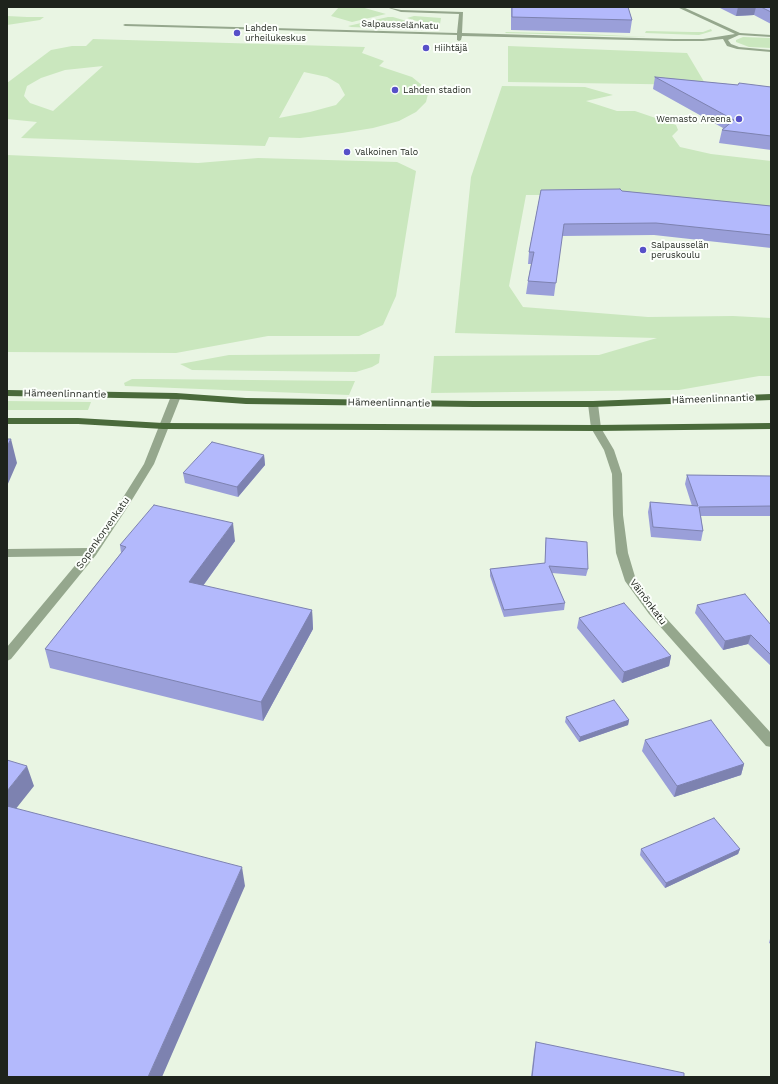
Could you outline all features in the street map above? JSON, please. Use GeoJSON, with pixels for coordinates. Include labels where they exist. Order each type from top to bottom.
{"type":"FeatureCollection","features":[{"type":"Feature","properties":{"kind":"main road","name":"Hämeenlinnantie"},"geometry":{"type":"LineString","coordinates":[[7,393],[176,396],[246,402],[473,404],[593,404],[771,397]]}},
{"type":"Feature","properties":{"kind":"main road"},"geometry":{"type":"LineString","coordinates":[[7,421],[78,421],[163,426],[596,428],[771,426]]}},
{"type":"Feature","properties":{"kind":"street"},"geometry":{"type":"LineString","coordinates":[[388,7],[401,11],[462,13],[460,37]]}},
{"type":"Feature","properties":{"kind":"street"},"geometry":{"type":"LineString","coordinates":[[679,7],[739,34],[771,32]]}},
{"type":"Feature","properties":{"kind":"street","name":"Salpausselänkatu"},"geometry":{"type":"LineString","coordinates":[[125,25],[460,37],[703,40],[729,37],[739,34]]}},
{"type":"Feature","properties":{"kind":"street"},"geometry":{"type":"LineString","coordinates":[[750,34],[771,36]]}},
{"type":"Feature","properties":{"kind":"street"},"geometry":{"type":"LineString","coordinates":[[729,37],[725,40],[726,42],[739,48]]}},
{"type":"Feature","properties":{"kind":"street","name":"Salpausselänkatu"},"geometry":{"type":"LineString","coordinates":[[674,40],[713,45]]}},
{"type":"Feature","properties":{"kind":"street"},"geometry":{"type":"LineString","coordinates":[[726,46],[771,56]]}},
{"type":"Feature","properties":{"kind":"street"},"geometry":{"type":"LineString","coordinates":[[748,50],[771,51]]}},
{"type":"Feature","properties":{"kind":"street","name":"Sopenkorvenkatu"},"geometry":{"type":"LineString","coordinates":[[7,656],[92,552],[122,508],[149,464],[176,396]]}},
{"type":"Feature","properties":{"kind":"street","name":"Väinönkatu"},"geometry":{"type":"LineString","coordinates":[[593,404],[596,428],[609,450],[617,474],[618,515],[622,553],[631,581],[653,611],[771,742]]}},
{"type":"Feature","properties":{"kind":"street"},"geometry":{"type":"LineString","coordinates":[[7,553],[92,552]]}},
{"type":"Feature","properties":{"kind":"green space"},"geometry":{"type":"Polygon","coordinates":[[[339,7],[361,7],[386,14],[352,22],[331,16],[339,7]]]}},
{"type":"Feature","properties":{"kind":"green space"},"geometry":{"type":"Polygon","coordinates":[[[7,16],[44,17],[40,20],[7,25],[7,16]]]}},
{"type":"Feature","properties":{"kind":"green space"},"geometry":{"type":"Polygon","coordinates":[[[414,16],[441,18],[440,24],[434,26],[407,18],[414,16]]]}},
{"type":"Feature","properties":{"kind":"green space"},"geometry":{"type":"Polygon","coordinates":[[[393,17],[430,28],[427,30],[348,26],[393,17]]]}},
{"type":"Feature","properties":{"kind":"green space"},"geometry":{"type":"Polygon","coordinates":[[[711,29],[712,31],[699,35],[645,33],[646,31],[703,32],[711,29]]]}},
{"type":"Feature","properties":{"kind":"green space"},"geometry":{"type":"Polygon","coordinates":[[[505,33],[585,34],[648,37],[505,33]]]}},
{"type":"Feature","properties":{"kind":"green space"},"geometry":{"type":"Polygon","coordinates":[[[743,37],[771,38],[771,48],[749,47],[736,42],[736,40],[743,37]]]}},
{"type":"Feature","properties":{"kind":"green space"},"geometry":{"type":"Polygon","coordinates":[[[93,39],[365,47],[362,53],[384,61],[379,66],[412,77],[423,86],[428,94],[426,102],[416,112],[399,121],[373,128],[342,133],[300,138],[269,137],[265,146],[21,138],[37,122],[7,119],[7,83],[51,50],[72,46],[86,46],[93,39]],[[103,66],[65,70],[41,78],[27,86],[24,96],[30,103],[53,111],[103,66]],[[304,72],[279,118],[336,105],[345,95],[339,84],[327,77],[304,72]]]}},
{"type":"Feature","properties":{"kind":"green space"},"geometry":{"type":"Polygon","coordinates":[[[508,46],[687,53],[706,85],[508,82],[508,46]]]}},
{"type":"Feature","properties":{"kind":"green space"},"geometry":{"type":"Polygon","coordinates":[[[502,86],[585,87],[613,95],[586,101],[617,111],[635,111],[676,125],[678,130],[672,136],[680,147],[711,154],[771,161],[771,213],[645,195],[526,195],[509,286],[523,307],[648,317],[733,316],[771,318],[771,376],[759,376],[679,390],[431,393],[434,356],[599,355],[657,338],[455,333],[471,177],[502,86]]]}},
{"type":"Feature","properties":{"kind":"green space"},"geometry":{"type":"Polygon","coordinates":[[[7,155],[198,163],[258,158],[397,162],[416,171],[396,296],[383,325],[359,336],[268,336],[176,353],[7,352],[7,155]]]}},
{"type":"Feature","properties":{"kind":"green space"},"geometry":{"type":"Polygon","coordinates":[[[380,354],[379,363],[356,372],[192,370],[180,364],[229,355],[380,354]]]}},
{"type":"Feature","properties":{"kind":"green space"},"geometry":{"type":"Polygon","coordinates":[[[132,379],[355,381],[349,395],[125,386],[124,383],[132,379]]]}},
{"type":"Feature","properties":{"kind":"green space"},"geometry":{"type":"Polygon","coordinates":[[[7,401],[91,402],[88,410],[7,410],[7,401]]]}},
{"type":"Feature","properties":{"kind":"building"},"geometry":{"type":"Polygon","coordinates":[[[512,7],[628,7],[632,20],[512,17],[512,7]]]}},
{"type":"Feature","properties":{"kind":"building"},"geometry":{"type":"Polygon","coordinates":[[[761,7],[771,7],[771,12],[761,7]]]}},
{"type":"Feature","properties":{"kind":"building"},"geometry":{"type":"Polygon","coordinates":[[[655,77],[738,85],[739,83],[771,87],[771,136],[722,130],[734,120],[655,77]]]}},
{"type":"Feature","properties":{"kind":"building"},"geometry":{"type":"Polygon","coordinates":[[[620,189],[622,191],[771,206],[771,235],[656,223],[564,224],[556,283],[528,281],[534,252],[529,252],[541,190],[620,189]]]}},
{"type":"Feature","properties":{"kind":"building"},"geometry":{"type":"Polygon","coordinates":[[[7,439],[11,439],[7,446],[7,439]]]}},
{"type":"Feature","properties":{"kind":"building"},"geometry":{"type":"Polygon","coordinates":[[[212,442],[264,455],[237,487],[183,473],[212,442]]]}},
{"type":"Feature","properties":{"kind":"building"},"geometry":{"type":"Polygon","coordinates":[[[687,475],[771,476],[771,506],[699,507],[703,531],[653,527],[650,502],[698,506],[687,475]]]}},
{"type":"Feature","properties":{"kind":"building"},"geometry":{"type":"Polygon","coordinates":[[[154,505],[233,523],[189,582],[312,610],[261,702],[45,649],[126,547],[120,545],[154,505]]]}},
{"type":"Feature","properties":{"kind":"building"},"geometry":{"type":"Polygon","coordinates":[[[546,538],[587,542],[588,569],[549,566],[565,603],[504,610],[490,569],[545,563],[546,538]]]}},
{"type":"Feature","properties":{"kind":"building"},"geometry":{"type":"Polygon","coordinates":[[[745,594],[771,625],[771,655],[751,635],[725,641],[697,605],[745,594]]]}},
{"type":"Feature","properties":{"kind":"building"},"geometry":{"type":"Polygon","coordinates":[[[624,603],[671,656],[624,672],[579,618],[624,603]]]}},
{"type":"Feature","properties":{"kind":"building"},"geometry":{"type":"Polygon","coordinates":[[[614,700],[629,720],[580,737],[566,717],[614,700]]]}},
{"type":"Feature","properties":{"kind":"building"},"geometry":{"type":"Polygon","coordinates":[[[711,720],[744,764],[677,786],[645,740],[711,720]]]}},
{"type":"Feature","properties":{"kind":"building"},"geometry":{"type":"Polygon","coordinates":[[[7,760],[27,766],[7,791],[7,760]]]}},
{"type":"Feature","properties":{"kind":"building"},"geometry":{"type":"Polygon","coordinates":[[[7,806],[242,867],[148,1077],[7,1077],[7,806]]]}},
{"type":"Feature","properties":{"kind":"building"},"geometry":{"type":"Polygon","coordinates":[[[714,818],[740,849],[666,883],[641,849],[714,818]]]}},
{"type":"Feature","properties":{"kind":"building"},"geometry":{"type":"Polygon","coordinates":[[[536,1042],[684,1073],[684,1077],[532,1077],[536,1042]]]}},
{"type":"Feature","properties":{"kind":"place","name":"Lahden urheilukeskus"},"geometry":{"type":"Point","coordinates":[237,33]}},
{"type":"Feature","properties":{"kind":"place","name":"Hiihtäjä"},"geometry":{"type":"Point","coordinates":[426,48]}},
{"type":"Feature","properties":{"kind":"place","name":"Lahden stadion"},"geometry":{"type":"Point","coordinates":[395,90]}},
{"type":"Feature","properties":{"kind":"place","name":"Wemasto Areena"},"geometry":{"type":"Point","coordinates":[739,119]}},
{"type":"Feature","properties":{"kind":"place","name":"Valkoinen Talo"},"geometry":{"type":"Point","coordinates":[347,152]}},
{"type":"Feature","properties":{"kind":"place","name":"Salpausselän peruskoulu"},"geometry":{"type":"Point","coordinates":[643,250]}}]}
